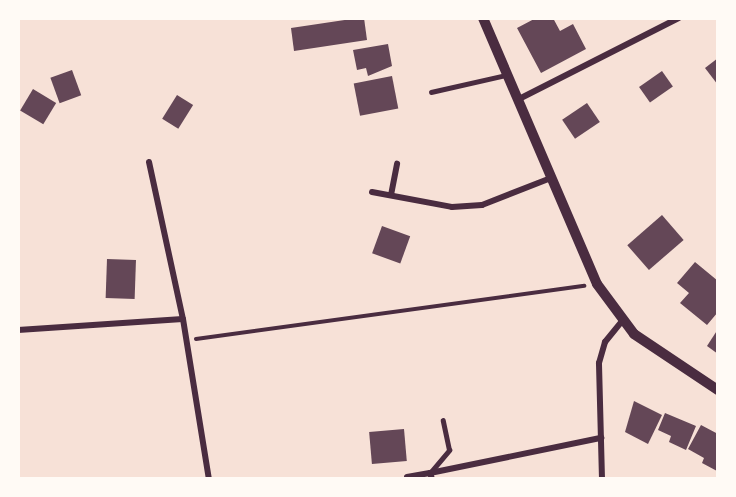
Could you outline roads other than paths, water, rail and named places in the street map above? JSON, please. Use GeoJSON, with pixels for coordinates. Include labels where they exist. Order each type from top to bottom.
{"type":"FeatureCollection","features":[{"type":"Feature","properties":{"kind":"street"},"geometry":{"type":"LineString","coordinates":[[483,18],[597,284],[622,321],[672,362],[718,390]]}},
{"type":"Feature","properties":{"kind":"street"},"geometry":{"type":"LineString","coordinates":[[519,99],[679,18]]}},
{"type":"Feature","properties":{"kind":"street"},"geometry":{"type":"LineString","coordinates":[[149,162],[187,340],[209,479]]}},
{"type":"Feature","properties":{"kind":"street"},"geometry":{"type":"LineString","coordinates":[[391,195],[397,164]]}},
{"type":"Feature","properties":{"kind":"street"},"geometry":{"type":"LineString","coordinates":[[372,192],[452,207],[482,205],[552,178]]}},
{"type":"Feature","properties":{"kind":"street"},"geometry":{"type":"LineString","coordinates":[[18,330],[183,319]]}},
{"type":"Feature","properties":{"kind":"street"},"geometry":{"type":"LineString","coordinates":[[602,479],[599,363],[605,342],[622,321]]}},
{"type":"Feature","properties":{"kind":"street"},"geometry":{"type":"LineString","coordinates":[[407,477],[431,476],[601,438]]}},
{"type":"Feature","properties":{"kind":"lane"},"geometry":{"type":"LineString","coordinates":[[430,92],[508,75]]}},
{"type":"Feature","properties":{"kind":"lane"},"geometry":{"type":"LineString","coordinates":[[431,476],[449,450],[443,421]]}}]}
